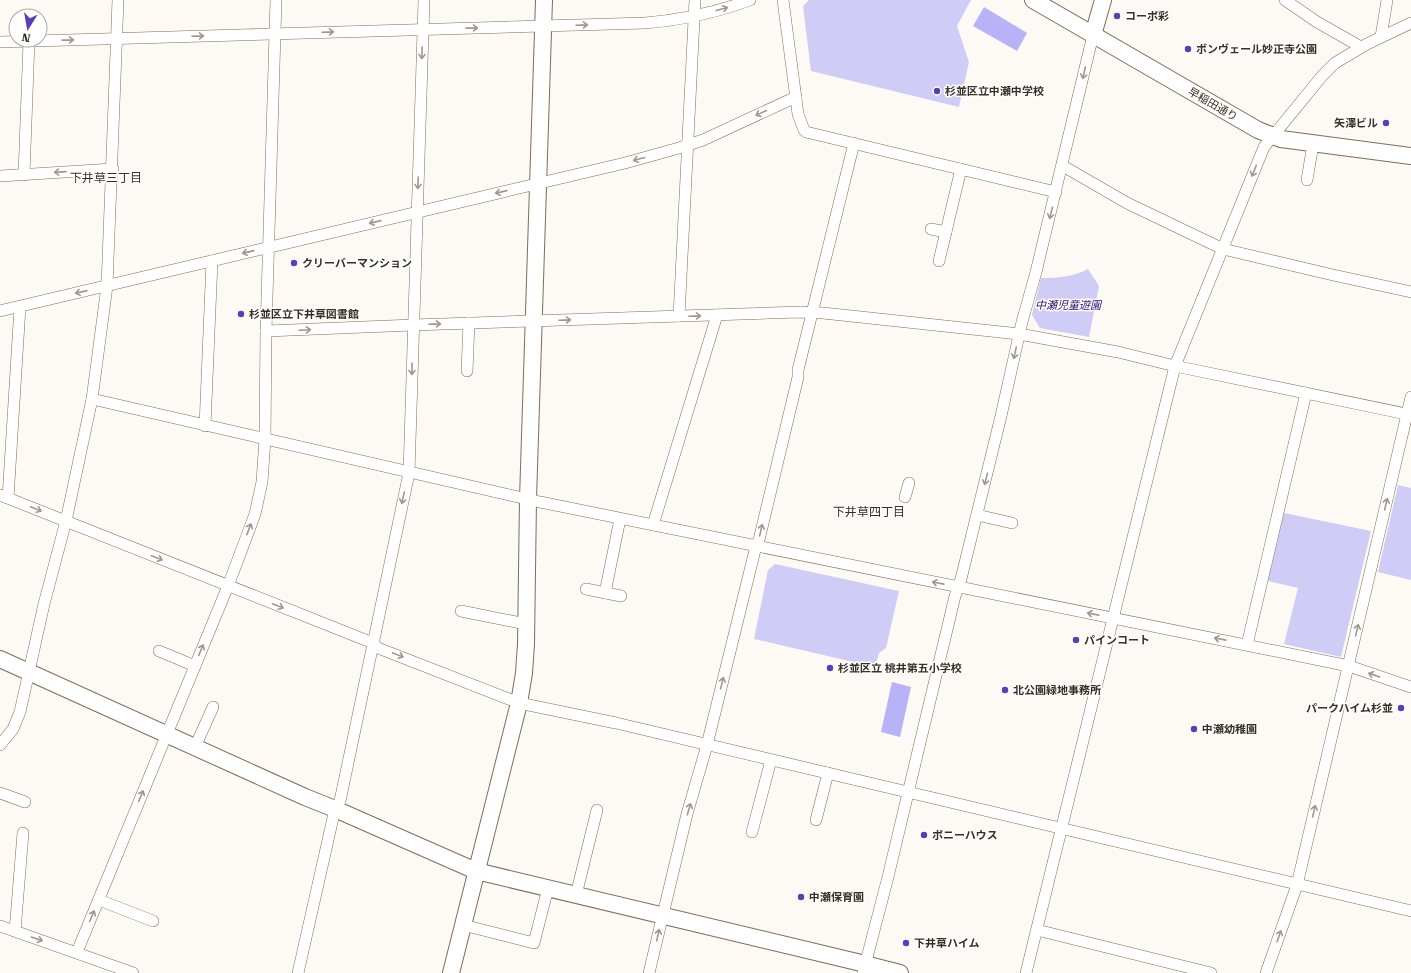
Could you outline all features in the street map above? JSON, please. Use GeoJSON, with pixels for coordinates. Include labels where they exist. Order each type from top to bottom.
{"type":"FeatureCollection","features":[{"type":"Feature","properties":{"kind":"street"},"geometry":{"type":"LineString","coordinates":[[0,745],[13,729],[20,712],[44,604],[66,521],[92,399],[107,286],[113,169],[118,0]]}},
{"type":"Feature","properties":{"kind":"street"},"geometry":{"type":"LineString","coordinates":[[77,952],[228,586],[255,514],[262,482],[265,439],[268,248],[276,0]]}},
{"type":"Feature","properties":{"kind":"street"},"geometry":{"type":"LineString","coordinates":[[298,973],[335,809],[340,801],[409,473],[424,0]]}},
{"type":"Feature","properties":{"kind":"street"},"geometry":{"type":"LineString","coordinates":[[451,973],[519,703],[524,673],[544,0]]}},
{"type":"Feature","properties":{"kind":"street"},"geometry":{"type":"LineString","coordinates":[[679,316],[689,145],[695,0]]}},
{"type":"Feature","properties":{"kind":"street"},"geometry":{"type":"LineString","coordinates":[[48,41],[644,23],[671,21],[694,17],[750,0]]}},
{"type":"Feature","properties":{"kind":"street"},"geometry":{"type":"LineString","coordinates":[[783,0],[798,114],[806,132],[1056,192]]}},
{"type":"Feature","properties":{"kind":"street","name":"早稲田通り"},"geometry":{"type":"LineString","coordinates":[[1033,0],[1258,130],[1272,136],[1313,144],[1411,156]]}},
{"type":"Feature","properties":{"kind":"street"},"geometry":{"type":"LineString","coordinates":[[864,968],[955,596],[961,579],[977,515],[1019,334],[1063,166],[1093,35],[1103,0]]}},
{"type":"Feature","properties":{"kind":"street"},"geometry":{"type":"LineString","coordinates":[[1285,0],[1317,22],[1361,47]]}},
{"type":"Feature","properties":{"kind":"street"},"geometry":{"type":"LineString","coordinates":[[1381,37],[1387,0]]}},
{"type":"Feature","properties":{"kind":"street"},"geometry":{"type":"LineString","coordinates":[[1026,973],[1175,366],[1264,147],[1322,76],[1335,63],[1361,47],[1411,22]]}},
{"type":"Feature","properties":{"kind":"street"},"geometry":{"type":"LineString","coordinates":[[24,174],[29,48]]}},
{"type":"Feature","properties":{"kind":"street"},"geometry":{"type":"LineString","coordinates":[[0,312],[615,165],[689,145],[796,97]]}},
{"type":"Feature","properties":{"kind":"street"},"geometry":{"type":"LineString","coordinates":[[649,973],[687,814],[707,745],[756,546],[759,540],[812,313],[854,143]]}},
{"type":"Feature","properties":{"kind":"street"},"geometry":{"type":"LineString","coordinates":[[1307,180],[1313,144]]}},
{"type":"Feature","properties":{"kind":"street"},"geometry":{"type":"LineString","coordinates":[[1063,166],[1127,202],[1223,249],[1326,274],[1411,292]]}},
{"type":"Feature","properties":{"kind":"street"},"geometry":{"type":"LineString","coordinates":[[0,176],[113,169]]}},
{"type":"Feature","properties":{"kind":"street"},"geometry":{"type":"LineString","coordinates":[[939,261],[961,169]]}},
{"type":"Feature","properties":{"kind":"street"},"geometry":{"type":"LineString","coordinates":[[931,229],[946,232]]}},
{"type":"Feature","properties":{"kind":"street"},"geometry":{"type":"LineString","coordinates":[[205,426],[212,261]]}},
{"type":"Feature","properties":{"kind":"street"},"geometry":{"type":"LineString","coordinates":[[20,307],[4,497],[373,643],[378,648],[519,703],[616,723],[1411,911]]}},
{"type":"Feature","properties":{"kind":"street"},"geometry":{"type":"LineString","coordinates":[[266,332],[413,324],[792,312],[812,313],[1019,334],[1118,352],[1175,366],[1409,414]]}},
{"type":"Feature","properties":{"kind":"street"},"geometry":{"type":"LineString","coordinates":[[653,525],[717,315]]}},
{"type":"Feature","properties":{"kind":"street"},"geometry":{"type":"LineString","coordinates":[[467,371],[468,323]]}},
{"type":"Feature","properties":{"kind":"street"},"geometry":{"type":"LineString","coordinates":[[1247,645],[1306,393]]}},
{"type":"Feature","properties":{"kind":"street"},"geometry":{"type":"LineString","coordinates":[[1266,973],[1297,884],[1409,414],[1411,397]]}},
{"type":"Feature","properties":{"kind":"street"},"geometry":{"type":"LineString","coordinates":[[92,399],[409,473],[620,519],[1349,666],[1411,687]]}},
{"type":"Feature","properties":{"kind":"street"},"geometry":{"type":"LineString","coordinates":[[906,497],[909,483]]}},
{"type":"Feature","properties":{"kind":"street"},"geometry":{"type":"LineString","coordinates":[[977,515],[1012,523]]}},
{"type":"Feature","properties":{"kind":"street"},"geometry":{"type":"LineString","coordinates":[[604,593],[620,519]]}},
{"type":"Feature","properties":{"kind":"street"},"geometry":{"type":"LineString","coordinates":[[586,589],[621,596]]}},
{"type":"Feature","properties":{"kind":"street"},"geometry":{"type":"LineString","coordinates":[[461,611],[526,624]]}},
{"type":"Feature","properties":{"kind":"street"},"geometry":{"type":"LineString","coordinates":[[159,651],[195,666]]}},
{"type":"Feature","properties":{"kind":"street"},"geometry":{"type":"LineString","coordinates":[[0,659],[305,797],[476,871],[663,915],[864,968],[900,973]]}},
{"type":"Feature","properties":{"kind":"street"},"geometry":{"type":"LineString","coordinates":[[195,747],[214,707]]}},
{"type":"Feature","properties":{"kind":"street"},"geometry":{"type":"LineString","coordinates":[[752,832],[771,760]]}},
{"type":"Feature","properties":{"kind":"street"},"geometry":{"type":"LineString","coordinates":[[816,820],[828,773]]}},
{"type":"Feature","properties":{"kind":"street"},"geometry":{"type":"LineString","coordinates":[[0,793],[24,802]]}},
{"type":"Feature","properties":{"kind":"street"},"geometry":{"type":"LineString","coordinates":[[576,895],[597,810]]}},
{"type":"Feature","properties":{"kind":"street"},"geometry":{"type":"LineString","coordinates":[[15,931],[23,833]]}},
{"type":"Feature","properties":{"kind":"street"},"geometry":{"type":"LineString","coordinates":[[463,925],[534,943],[548,888]]}},
{"type":"Feature","properties":{"kind":"street"},"geometry":{"type":"LineString","coordinates":[[98,900],[153,921]]}},
{"type":"Feature","properties":{"kind":"street"},"geometry":{"type":"LineString","coordinates":[[0,926],[133,973]]}},
{"type":"Feature","properties":{"kind":"street"},"geometry":{"type":"LineString","coordinates":[[1037,930],[1211,973]]}},
{"type":"Feature","properties":{"kind":"green space"},"geometry":{"type":"Polygon","coordinates":[[[809,0],[971,0],[957,26],[969,62],[959,107],[811,71],[803,6],[809,0]]]}},
{"type":"Feature","properties":{"kind":"green space","name":"中瀬児童遊園"},"geometry":{"type":"Polygon","coordinates":[[[1088,269],[1099,286],[1089,337],[1040,328],[1032,315],[1041,278],[1053,278],[1077,274],[1088,269]]]}},
{"type":"Feature","properties":{"kind":"green space"},"geometry":{"type":"Polygon","coordinates":[[[1398,485],[1411,488],[1411,580],[1378,572],[1398,485]]]}},
{"type":"Feature","properties":{"kind":"green space"},"geometry":{"type":"Polygon","coordinates":[[[1284,513],[1371,531],[1341,657],[1284,644],[1298,588],[1268,581],[1284,513]]]}},
{"type":"Feature","properties":{"kind":"green space"},"geometry":{"type":"Polygon","coordinates":[[[775,564],[899,591],[886,648],[879,653],[875,667],[754,639],[768,570],[775,564]]]}},
{"type":"Feature","properties":{"kind":"shaded area"},"geometry":{"type":"Polygon","coordinates":[[[984,7],[1027,33],[1017,51],[973,26],[984,7]]]}},
{"type":"Feature","properties":{"kind":"shaded area"},"geometry":{"type":"Polygon","coordinates":[[[892,682],[911,687],[900,737],[881,732],[892,682]]]}},
{"type":"Feature","properties":{"kind":"place","name":"コーポ彩"},"geometry":{"type":"Point","coordinates":[1117,16]}},
{"type":"Feature","properties":{"kind":"place","name":"ボンヴェール妙正寺公園"},"geometry":{"type":"Point","coordinates":[1188,49]}},
{"type":"Feature","properties":{"kind":"place","name":"杉並区立中瀬中学校"},"geometry":{"type":"Point","coordinates":[937,91]}},
{"type":"Feature","properties":{"kind":"place","name":"矢澤ビル"},"geometry":{"type":"Point","coordinates":[1386,123]}},
{"type":"Feature","properties":{"kind":"place","name":"クリーバーマンション"},"geometry":{"type":"Point","coordinates":[294,263]}},
{"type":"Feature","properties":{"kind":"place","name":"杉並区立下井草図書館"},"geometry":{"type":"Point","coordinates":[241,314]}},
{"type":"Feature","properties":{"kind":"place","name":"パインコート"},"geometry":{"type":"Point","coordinates":[1076,640]}},
{"type":"Feature","properties":{"kind":"place","name":"杉並区立 桃井第五小学校"},"geometry":{"type":"Point","coordinates":[830,668]}},
{"type":"Feature","properties":{"kind":"place","name":"北公園緑地事務所"},"geometry":{"type":"Point","coordinates":[1005,690]}},
{"type":"Feature","properties":{"kind":"place","name":"パークハイム杉並"},"geometry":{"type":"Point","coordinates":[1401,708]}},
{"type":"Feature","properties":{"kind":"place","name":"中瀬幼稚園"},"geometry":{"type":"Point","coordinates":[1194,729]}},
{"type":"Feature","properties":{"kind":"place","name":"ポニーハウス"},"geometry":{"type":"Point","coordinates":[924,835]}},
{"type":"Feature","properties":{"kind":"place","name":"中瀬保育園"},"geometry":{"type":"Point","coordinates":[801,897]}},
{"type":"Feature","properties":{"kind":"place","name":"下井草ハイム"},"geometry":{"type":"Point","coordinates":[906,943]}},
{"type":"Feature","properties":{"kind":"district","name":"下井草三丁目"},"geometry":{"type":"Point","coordinates":[106,178]}},
{"type":"Feature","properties":{"kind":"district","name":"下井草四丁目"},"geometry":{"type":"Point","coordinates":[869,512]}}]}
